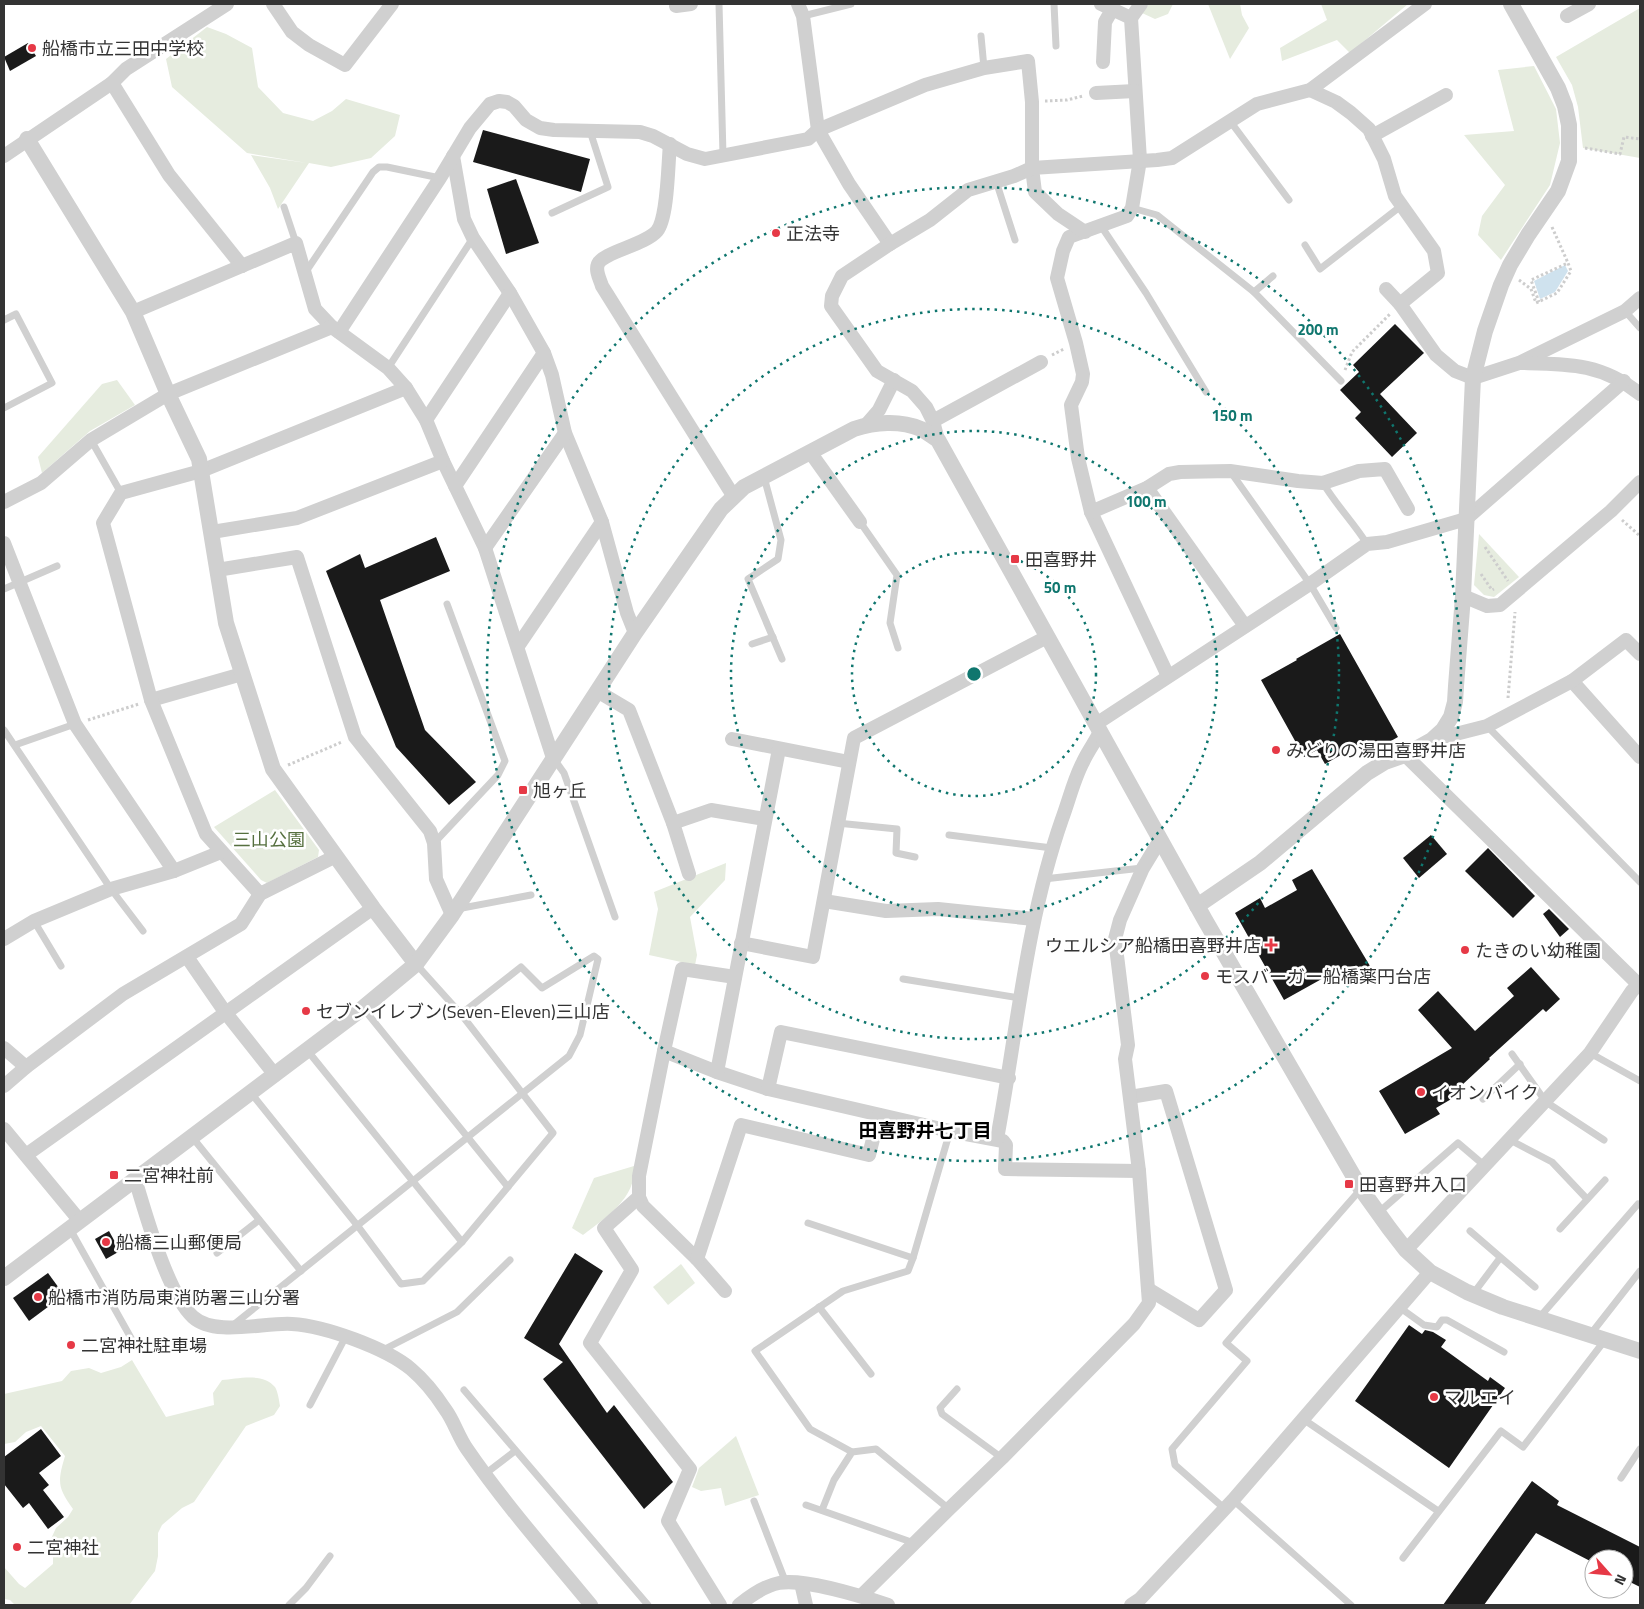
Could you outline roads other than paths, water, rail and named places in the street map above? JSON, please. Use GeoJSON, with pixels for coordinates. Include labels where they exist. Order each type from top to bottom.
{"type":"FeatureCollection","features":[{"type":"Feature","properties":{"kind":"street"},"geometry":{"type":"LineString","coordinates":[[4,156],[26,139],[112,83],[126,69],[226,4]]}},
{"type":"Feature","properties":{"kind":"street"},"geometry":{"type":"LineString","coordinates":[[273,4],[292,32],[308,45],[345,65],[392,4]]}},
{"type":"Feature","properties":{"kind":"street"},"geometry":{"type":"LineString","coordinates":[[676,6],[691,4]]}},
{"type":"Feature","properties":{"kind":"street"},"geometry":{"type":"LineString","coordinates":[[1141,4],[1131,18],[1140,160],[1132,208],[1126,216],[1069,237],[1063,251],[1057,278],[1083,374],[1082,382],[1070,405],[1078,458],[1091,512],[1168,676]]}},
{"type":"Feature","properties":{"kind":"street"},"geometry":{"type":"LineString","coordinates":[[1425,4],[1310,90],[1257,104],[1172,158],[1032,168],[968,190],[930,220],[842,276],[832,296],[831,306],[877,371],[912,391],[926,407],[933,421],[938,440],[1197,906],[1361,1189],[1406,1250],[1430,1272],[1503,1307],[1640,1351]]}},
{"type":"Feature","properties":{"kind":"street"},"geometry":{"type":"LineString","coordinates":[[1197,906],[1260,863],[1367,773],[1385,762],[1405,755],[1432,740],[1444,730],[1451,717],[1455,702],[1463,596],[1473,378],[1500,284],[1528,235],[1558,191],[1569,161],[1569,125],[1565,106],[1558,88],[1511,4]]}},
{"type":"Feature","properties":{"kind":"street"},"geometry":{"type":"LineString","coordinates":[[1567,16],[1589,4]]}},
{"type":"Feature","properties":{"kind":"street"},"geometry":{"type":"LineString","coordinates":[[1103,62],[1107,6],[1131,18]]}},
{"type":"Feature","properties":{"kind":"street"},"geometry":{"type":"LineString","coordinates":[[800,10],[818,130],[849,184],[890,244]]}},
{"type":"Feature","properties":{"kind":"street"},"geometry":{"type":"LineString","coordinates":[[4,502],[41,483],[92,440],[168,394],[336,329],[440,178],[470,128],[490,104],[508,102],[526,120],[540,128],[640,132],[653,136],[697,158],[705,159],[808,139],[818,130],[925,85],[984,68],[1028,61],[1032,102],[1032,168],[1035,192],[1058,214],[1085,232]]}},
{"type":"Feature","properties":{"kind":"street"},"geometry":{"type":"LineString","coordinates":[[112,83],[169,175],[242,266]]}},
{"type":"Feature","properties":{"kind":"street"},"geometry":{"type":"LineString","coordinates":[[1310,90],[1336,102],[1351,112],[1368,128],[1384,159],[1401,206],[1434,251],[1438,273],[1400,304]]}},
{"type":"Feature","properties":{"kind":"street"},"geometry":{"type":"LineString","coordinates":[[1096,93],[1135,91]]}},
{"type":"Feature","properties":{"kind":"street"},"geometry":{"type":"LineString","coordinates":[[1372,136],[1446,95]]}},
{"type":"Feature","properties":{"kind":"street"},"geometry":{"type":"LineString","coordinates":[[26,139],[133,312],[168,394],[199,459],[226,623],[273,769],[373,908],[416,964]]}},
{"type":"Feature","properties":{"kind":"street"},"geometry":{"type":"LineString","coordinates":[[670,144],[664,214],[658,230],[644,241],[604,257],[598,264],[598,275],[602,286],[734,497]]}},
{"type":"Feature","properties":{"kind":"street"},"geometry":{"type":"LineString","coordinates":[[453,156],[464,219],[473,238],[510,293],[544,353],[552,375],[565,433],[602,522],[627,613],[635,632]]}},
{"type":"Feature","properties":{"kind":"street"},"geometry":{"type":"LineString","coordinates":[[133,312],[296,243],[315,309],[336,329],[388,368],[406,388],[426,420],[443,461],[485,548],[553,758]]}},
{"type":"Feature","properties":{"kind":"street"},"geometry":{"type":"LineString","coordinates":[[1386,289],[1400,304],[1436,355],[1455,371],[1473,378],[1519,363],[1625,311],[1640,298]]}},
{"type":"Feature","properties":{"kind":"street"},"geometry":{"type":"LineString","coordinates":[[426,420],[510,293]]}},
{"type":"Feature","properties":{"kind":"street"},"geometry":{"type":"LineString","coordinates":[[455,486],[544,353]]}},
{"type":"Feature","properties":{"kind":"street"},"geometry":{"type":"LineString","coordinates":[[933,421],[1041,362]]}},
{"type":"Feature","properties":{"kind":"street"},"geometry":{"type":"LineString","coordinates":[[1519,363],[1568,364],[1600,371],[1624,381],[1640,394]]}},
{"type":"Feature","properties":{"kind":"street"},"geometry":{"type":"LineString","coordinates":[[866,425],[879,410],[894,380]]}},
{"type":"Feature","properties":{"kind":"street"},"geometry":{"type":"LineString","coordinates":[[997,1139],[1034,919],[1052,848],[1098,728],[1168,676],[1310,584],[1367,544],[1387,542],[1466,519],[1624,381]]}},
{"type":"Feature","properties":{"kind":"street"},"geometry":{"type":"LineString","coordinates":[[260,894],[206,834],[152,700],[103,523],[121,493],[201,471],[406,388]]}},
{"type":"Feature","properties":{"kind":"street"},"geometry":{"type":"LineString","coordinates":[[4,1278],[363,1008],[416,964],[453,912],[635,632],[722,509],[744,487],[764,475],[866,425],[894,423],[909,426],[922,429],[938,440]]}},
{"type":"Feature","properties":{"kind":"street"},"geometry":{"type":"LineString","coordinates":[[485,548],[565,433]]}},
{"type":"Feature","properties":{"kind":"street"},"geometry":{"type":"LineString","coordinates":[[810,452],[860,522]]}},
{"type":"Feature","properties":{"kind":"street"},"geometry":{"type":"LineString","coordinates":[[212,532],[297,518],[443,461]]}},
{"type":"Feature","properties":{"kind":"street"},"geometry":{"type":"LineString","coordinates":[[1091,512],[1147,488],[1169,474],[1230,471],[1298,482],[1323,483],[1359,471],[1385,469],[1408,509]]}},
{"type":"Feature","properties":{"kind":"street"},"geometry":{"type":"LineString","coordinates":[[1463,596],[1487,606],[1500,605],[1611,511],[1640,482]]}},
{"type":"Feature","properties":{"kind":"street"},"geometry":{"type":"LineString","coordinates":[[1147,488],[1245,626]]}},
{"type":"Feature","properties":{"kind":"street"},"geometry":{"type":"LineString","coordinates":[[518,646],[602,522]]}},
{"type":"Feature","properties":{"kind":"street"},"geometry":{"type":"LineString","coordinates":[[4,543],[75,724],[174,870]]}},
{"type":"Feature","properties":{"kind":"street"},"geometry":{"type":"LineString","coordinates":[[217,570],[297,557],[354,737],[430,831],[434,843],[436,878],[453,912]]}},
{"type":"Feature","properties":{"kind":"street"},"geometry":{"type":"LineString","coordinates":[[741,943],[813,957],[854,738],[1047,637]]}},
{"type":"Feature","properties":{"kind":"street"},"geometry":{"type":"LineString","coordinates":[[1432,740],[1487,726],[1572,681],[1626,640],[1640,654]]}},
{"type":"Feature","properties":{"kind":"street"},"geometry":{"type":"LineString","coordinates":[[152,700],[242,674]]}},
{"type":"Feature","properties":{"kind":"street"},"geometry":{"type":"LineString","coordinates":[[1572,681],[1640,757]]}},
{"type":"Feature","properties":{"kind":"street"},"geometry":{"type":"LineString","coordinates":[[597,690],[629,710],[673,823],[689,874]]}},
{"type":"Feature","properties":{"kind":"street"},"geometry":{"type":"LineString","coordinates":[[732,739],[849,762]]}},
{"type":"Feature","properties":{"kind":"street"},"geometry":{"type":"LineString","coordinates":[[717,1072],[779,749]]}},
{"type":"Feature","properties":{"kind":"street"},"geometry":{"type":"LineString","coordinates":[[1405,755],[1638,988],[1590,1053],[1406,1250]]}},
{"type":"Feature","properties":{"kind":"street"},"geometry":{"type":"LineString","coordinates":[[673,823],[711,810],[765,819]]}},
{"type":"Feature","properties":{"kind":"street"},"geometry":{"type":"LineString","coordinates":[[861,1596],[1002,1458],[1134,1324],[1149,1303],[1139,1171],[1126,1059],[1128,1044],[1115,939],[1120,920],[1143,868],[1160,840]]}},
{"type":"Feature","properties":{"kind":"street"},"geometry":{"type":"LineString","coordinates":[[4,939],[34,921],[111,889],[174,870],[221,852]]}},
{"type":"Feature","properties":{"kind":"street"},"geometry":{"type":"LineString","coordinates":[[4,1086],[26,1067],[123,994],[241,924],[260,894],[336,856]]}},
{"type":"Feature","properties":{"kind":"street"},"geometry":{"type":"LineString","coordinates":[[824,901],[886,911],[938,910],[1034,919]]}},
{"type":"Feature","properties":{"kind":"street"},"geometry":{"type":"LineString","coordinates":[[26,1155],[373,908]]}},
{"type":"Feature","properties":{"kind":"street"},"geometry":{"type":"LineString","coordinates":[[187,957],[225,1012],[275,1075]]}},
{"type":"Feature","properties":{"kind":"street"},"geometry":{"type":"LineString","coordinates":[[725,1291],[697,1259],[643,1206],[640,1197],[639,1176],[682,970],[735,977]]}},
{"type":"Feature","properties":{"kind":"street"},"geometry":{"type":"LineString","coordinates":[[768,1089],[781,1032],[1008,1078]]}},
{"type":"Feature","properties":{"kind":"street"},"geometry":{"type":"LineString","coordinates":[[4,1048],[26,1067]]}},
{"type":"Feature","properties":{"kind":"street"},"geometry":{"type":"LineString","coordinates":[[664,1051],[717,1072],[768,1089],[950,1131],[1003,1141],[1006,1145],[1005,1169],[1139,1171]]}},
{"type":"Feature","properties":{"kind":"street"},"geometry":{"type":"LineString","coordinates":[[1130,1097],[1166,1091],[1226,1290],[1199,1320],[1148,1289]]}},
{"type":"Feature","properties":{"kind":"street"},"geometry":{"type":"LineString","coordinates":[[697,1259],[741,1125],[869,1155],[879,1115]]}},
{"type":"Feature","properties":{"kind":"street"},"geometry":{"type":"LineString","coordinates":[[4,1129],[26,1155],[75,1225]]}},
{"type":"Feature","properties":{"kind":"street"},"geometry":{"type":"LineString","coordinates":[[135,1179],[166,1272],[178,1297],[192,1316],[207,1326],[230,1327],[293,1324],[346,1336],[381,1351],[410,1368],[424,1381],[446,1409],[465,1447],[485,1474],[591,1605]]}},
{"type":"Feature","properties":{"kind":"street"},"geometry":{"type":"LineString","coordinates":[[640,1197],[604,1228],[632,1270],[590,1343],[690,1469],[668,1521],[720,1605]]}},
{"type":"Feature","properties":{"kind":"street"},"geometry":{"type":"LineString","coordinates":[[1140,1603],[1229,1505],[1430,1272]]}},
{"type":"Feature","properties":{"kind":"street"},"geometry":{"type":"LineString","coordinates":[[739,1605],[763,1589],[780,1582],[801,1583],[861,1596],[888,1605]]}},
{"type":"Feature","properties":{"kind":"street"},"geometry":{"type":"LineString","coordinates":[[801,1583],[806,1605]]}},
{"type":"Feature","properties":{"kind":"lane"},"geometry":{"type":"LineString","coordinates":[[719,4],[723,155]]}},
{"type":"Feature","properties":{"kind":"lane"},"geometry":{"type":"LineString","coordinates":[[800,10],[851,4]]}},
{"type":"Feature","properties":{"kind":"lane"},"geometry":{"type":"LineString","coordinates":[[1054,4],[1056,46]]}},
{"type":"Feature","properties":{"kind":"lane"},"geometry":{"type":"LineString","coordinates":[[981,36],[984,68]]}},
{"type":"Feature","properties":{"kind":"lane"},"geometry":{"type":"LineString","coordinates":[[1230,120],[1290,200]]}},
{"type":"Feature","properties":{"kind":"lane"},"geometry":{"type":"LineString","coordinates":[[552,213],[608,187],[590,130]]}},
{"type":"Feature","properties":{"kind":"lane"},"geometry":{"type":"LineString","coordinates":[[304,274],[373,172],[379,167],[440,178]]}},
{"type":"Feature","properties":{"kind":"lane"},"geometry":{"type":"LineString","coordinates":[[996,181],[1015,240]]}},
{"type":"Feature","properties":{"kind":"lane"},"geometry":{"type":"LineString","coordinates":[[1305,245],[1320,269],[1401,206]]}},
{"type":"Feature","properties":{"kind":"lane"},"geometry":{"type":"LineString","coordinates":[[284,207],[296,243]]}},
{"type":"Feature","properties":{"kind":"lane"},"geometry":{"type":"LineString","coordinates":[[1132,208],[1156,214],[1254,292],[1341,380]]}},
{"type":"Feature","properties":{"kind":"lane"},"geometry":{"type":"LineString","coordinates":[[1101,226],[1146,293],[1206,392]]}},
{"type":"Feature","properties":{"kind":"lane"},"geometry":{"type":"LineString","coordinates":[[388,368],[473,238]]}},
{"type":"Feature","properties":{"kind":"lane"},"geometry":{"type":"LineString","coordinates":[[1254,292],[1273,276]]}},
{"type":"Feature","properties":{"kind":"lane"},"geometry":{"type":"LineString","coordinates":[[1625,311],[1640,328]]}},
{"type":"Feature","properties":{"kind":"lane"},"geometry":{"type":"LineString","coordinates":[[4,320],[16,314],[52,383],[4,408]]}},
{"type":"Feature","properties":{"kind":"lane"},"geometry":{"type":"LineString","coordinates":[[92,440],[121,493]]}},
{"type":"Feature","properties":{"kind":"lane"},"geometry":{"type":"LineString","coordinates":[[1230,471],[1310,584],[1336,628]]}},
{"type":"Feature","properties":{"kind":"lane"},"geometry":{"type":"LineString","coordinates":[[764,475],[781,540],[778,559],[748,579],[782,658]]}},
{"type":"Feature","properties":{"kind":"lane"},"geometry":{"type":"LineString","coordinates":[[1323,483],[1367,544]]}},
{"type":"Feature","properties":{"kind":"lane"},"geometry":{"type":"LineString","coordinates":[[860,522],[897,575],[890,623],[898,648]]}},
{"type":"Feature","properties":{"kind":"lane"},"geometry":{"type":"LineString","coordinates":[[4,590],[57,566]]}},
{"type":"Feature","properties":{"kind":"lane"},"geometry":{"type":"LineString","coordinates":[[434,843],[498,775],[505,760],[447,604]]}},
{"type":"Feature","properties":{"kind":"lane"},"geometry":{"type":"LineString","coordinates":[[752,644],[773,637]]}},
{"type":"Feature","properties":{"kind":"lane"},"geometry":{"type":"LineString","coordinates":[[15,745],[75,724]]}},
{"type":"Feature","properties":{"kind":"lane"},"geometry":{"type":"LineString","coordinates":[[1487,726],[1640,882]]}},
{"type":"Feature","properties":{"kind":"lane"},"geometry":{"type":"LineString","coordinates":[[4,730],[111,889],[143,931]]}},
{"type":"Feature","properties":{"kind":"lane"},"geometry":{"type":"LineString","coordinates":[[553,758],[564,773],[615,917]]}},
{"type":"Feature","properties":{"kind":"lane"},"geometry":{"type":"LineString","coordinates":[[837,824],[897,830],[896,853],[915,857]]}},
{"type":"Feature","properties":{"kind":"lane"},"geometry":{"type":"LineString","coordinates":[[949,835],[1052,848]]}},
{"type":"Feature","properties":{"kind":"lane"},"geometry":{"type":"LineString","coordinates":[[1044,879],[1143,868]]}},
{"type":"Feature","properties":{"kind":"lane"},"geometry":{"type":"LineString","coordinates":[[453,912],[530,895]]}},
{"type":"Feature","properties":{"kind":"lane"},"geometry":{"type":"LineString","coordinates":[[34,921],[61,966]]}},
{"type":"Feature","properties":{"kind":"lane"},"geometry":{"type":"LineString","coordinates":[[230,1327],[569,1056],[580,1035],[598,959],[594,956],[542,988],[521,967],[461,1014]]}},
{"type":"Feature","properties":{"kind":"lane"},"geometry":{"type":"LineString","coordinates":[[251,1092],[357,1225],[401,1284],[423,1281],[462,1242],[553,1133],[461,1014],[416,964]]}},
{"type":"Feature","properties":{"kind":"lane"},"geometry":{"type":"LineString","coordinates":[[903,979],[1020,998]]}},
{"type":"Feature","properties":{"kind":"lane"},"geometry":{"type":"LineString","coordinates":[[363,1008],[508,1187]]}},
{"type":"Feature","properties":{"kind":"lane"},"geometry":{"type":"LineString","coordinates":[[307,1050],[462,1242]]}},
{"type":"Feature","properties":{"kind":"lane"},"geometry":{"type":"LineString","coordinates":[[1590,1053],[1640,1081]]}},
{"type":"Feature","properties":{"kind":"lane"},"geometry":{"type":"LineString","coordinates":[[1512,1054],[1546,1102],[1604,1140]]}},
{"type":"Feature","properties":{"kind":"lane"},"geometry":{"type":"LineString","coordinates":[[1483,1099],[1520,1064]]}},
{"type":"Feature","properties":{"kind":"lane"},"geometry":{"type":"LineString","coordinates":[[948,1509],[876,1449],[852,1452],[810,1429],[755,1351],[843,1291],[908,1271],[950,1131]]}},
{"type":"Feature","properties":{"kind":"lane"},"geometry":{"type":"LineString","coordinates":[[192,1137],[300,1271]]}},
{"type":"Feature","properties":{"kind":"lane"},"geometry":{"type":"LineString","coordinates":[[1510,1140],[1552,1162],[1587,1199]]}},
{"type":"Feature","properties":{"kind":"lane"},"geometry":{"type":"LineString","coordinates":[[1378,1213],[1458,1143],[1485,1166]]}},
{"type":"Feature","properties":{"kind":"lane"},"geometry":{"type":"LineString","coordinates":[[1560,1229],[1605,1180]]}},
{"type":"Feature","properties":{"kind":"lane"},"geometry":{"type":"LineString","coordinates":[[1351,1605],[1229,1505],[1175,1464],[1172,1449],[1247,1361],[1226,1343],[1361,1189]]}},
{"type":"Feature","properties":{"kind":"lane"},"geometry":{"type":"LineString","coordinates":[[1538,1319],[1638,1204]]}},
{"type":"Feature","properties":{"kind":"lane"},"geometry":{"type":"LineString","coordinates":[[217,1253],[259,1220]]}},
{"type":"Feature","properties":{"kind":"lane"},"geometry":{"type":"LineString","coordinates":[[808,1223],[913,1258]]}},
{"type":"Feature","properties":{"kind":"lane"},"geometry":{"type":"LineString","coordinates":[[75,1225],[131,1338]]}},
{"type":"Feature","properties":{"kind":"lane"},"geometry":{"type":"LineString","coordinates":[[1470,1231],[1535,1286]]}},
{"type":"Feature","properties":{"kind":"lane"},"geometry":{"type":"LineString","coordinates":[[1473,1294],[1500,1258]]}},
{"type":"Feature","properties":{"kind":"lane"},"geometry":{"type":"LineString","coordinates":[[381,1351],[457,1312],[510,1260]]}},
{"type":"Feature","properties":{"kind":"lane"},"geometry":{"type":"LineString","coordinates":[[1403,1558],[1501,1431],[1523,1447],[1598,1338],[1640,1271]]}},
{"type":"Feature","properties":{"kind":"lane"},"geometry":{"type":"LineString","coordinates":[[819,1307],[871,1374]]}},
{"type":"Feature","properties":{"kind":"lane"},"geometry":{"type":"LineString","coordinates":[[1399,1307],[1424,1325],[1437,1327],[1442,1320],[1447,1320],[1504,1352]]}},
{"type":"Feature","properties":{"kind":"lane"},"geometry":{"type":"LineString","coordinates":[[310,1405],[346,1336]]}},
{"type":"Feature","properties":{"kind":"lane"},"geometry":{"type":"LineString","coordinates":[[956,1389],[940,1408],[942,1414],[1002,1458]]}},
{"type":"Feature","properties":{"kind":"lane"},"geometry":{"type":"LineString","coordinates":[[464,1390],[648,1605]]}},
{"type":"Feature","properties":{"kind":"lane"},"geometry":{"type":"LineString","coordinates":[[1304,1419],[1438,1511]]}},
{"type":"Feature","properties":{"kind":"lane"},"geometry":{"type":"LineString","coordinates":[[1621,1478],[1640,1449]]}},
{"type":"Feature","properties":{"kind":"lane"},"geometry":{"type":"LineString","coordinates":[[485,1474],[515,1450]]}},
{"type":"Feature","properties":{"kind":"lane"},"geometry":{"type":"LineString","coordinates":[[822,1510],[834,1480],[852,1452]]}},
{"type":"Feature","properties":{"kind":"lane"},"geometry":{"type":"LineString","coordinates":[[754,1501],[786,1582]]}},
{"type":"Feature","properties":{"kind":"lane"},"geometry":{"type":"LineString","coordinates":[[806,1505],[914,1543]]}},
{"type":"Feature","properties":{"kind":"lane"},"geometry":{"type":"LineString","coordinates":[[289,1605],[306,1588],[330,1556]]}},
{"type":"Feature","properties":{"kind":"water"},"geometry":{"type":"Polygon","coordinates":[[[1565,265],[1568,271],[1555,292],[1540,299],[1534,281],[1565,265]]]}},
{"type":"Feature","properties":{"kind":"place","name":"船橋市立三田中学校"},"geometry":{"type":"Point","coordinates":[32,48]}},
{"type":"Feature","properties":{"kind":"place","name":"正法寺"},"geometry":{"type":"Point","coordinates":[776,233]}},
{"type":"Feature","properties":{"kind":"place","name":"田喜野井"},"geometry":{"type":"Point","coordinates":[1015,559]}},
{"type":"Feature","properties":{"kind":"place","name":"みどりの湯田喜野井店"},"geometry":{"type":"Point","coordinates":[1276,750]}},
{"type":"Feature","properties":{"kind":"place","name":"旭ヶ丘"},"geometry":{"type":"Point","coordinates":[523,790]}},
{"type":"Feature","properties":{"kind":"place","name":"ウエルシア船橋田喜野井店"},"geometry":{"type":"Point","coordinates":[1271,945]}},
{"type":"Feature","properties":{"kind":"place","name":"たきのい幼稚園"},"geometry":{"type":"Point","coordinates":[1465,950]}},
{"type":"Feature","properties":{"kind":"place","name":"モスバーガー船橋薬円台店"},"geometry":{"type":"Point","coordinates":[1205,976]}},
{"type":"Feature","properties":{"kind":"place","name":"セブンイレブン(Seven-Eleven)三山店"},"geometry":{"type":"Point","coordinates":[306,1011]}},
{"type":"Feature","properties":{"kind":"place","name":"イオンバイク"},"geometry":{"type":"Point","coordinates":[1421,1092]}},
{"type":"Feature","properties":{"kind":"place","name":"二宮神社前"},"geometry":{"type":"Point","coordinates":[114,1175]}},
{"type":"Feature","properties":{"kind":"place","name":"田喜野井入口"},"geometry":{"type":"Point","coordinates":[1349,1184]}},
{"type":"Feature","properties":{"kind":"place","name":"船橋三山郵便局"},"geometry":{"type":"Point","coordinates":[106,1242]}},
{"type":"Feature","properties":{"kind":"place","name":"船橋市消防局東消防署三山分署"},"geometry":{"type":"Point","coordinates":[38,1297]}},
{"type":"Feature","properties":{"kind":"place","name":"二宮神社駐車場"},"geometry":{"type":"Point","coordinates":[71,1345]}},
{"type":"Feature","properties":{"kind":"place","name":"マルエイ"},"geometry":{"type":"Point","coordinates":[1434,1397]}},
{"type":"Feature","properties":{"kind":"place","name":"二宮神社"},"geometry":{"type":"Point","coordinates":[17,1547]}},
{"type":"Feature","properties":{"kind":"district","name":"田喜野井七丁目"},"geometry":{"type":"Point","coordinates":[925,1129]}},
{"type":"Feature","properties":{"kind":"park label","name":"三山公園"},"geometry":{"type":"Point","coordinates":[269,839]}}]}
